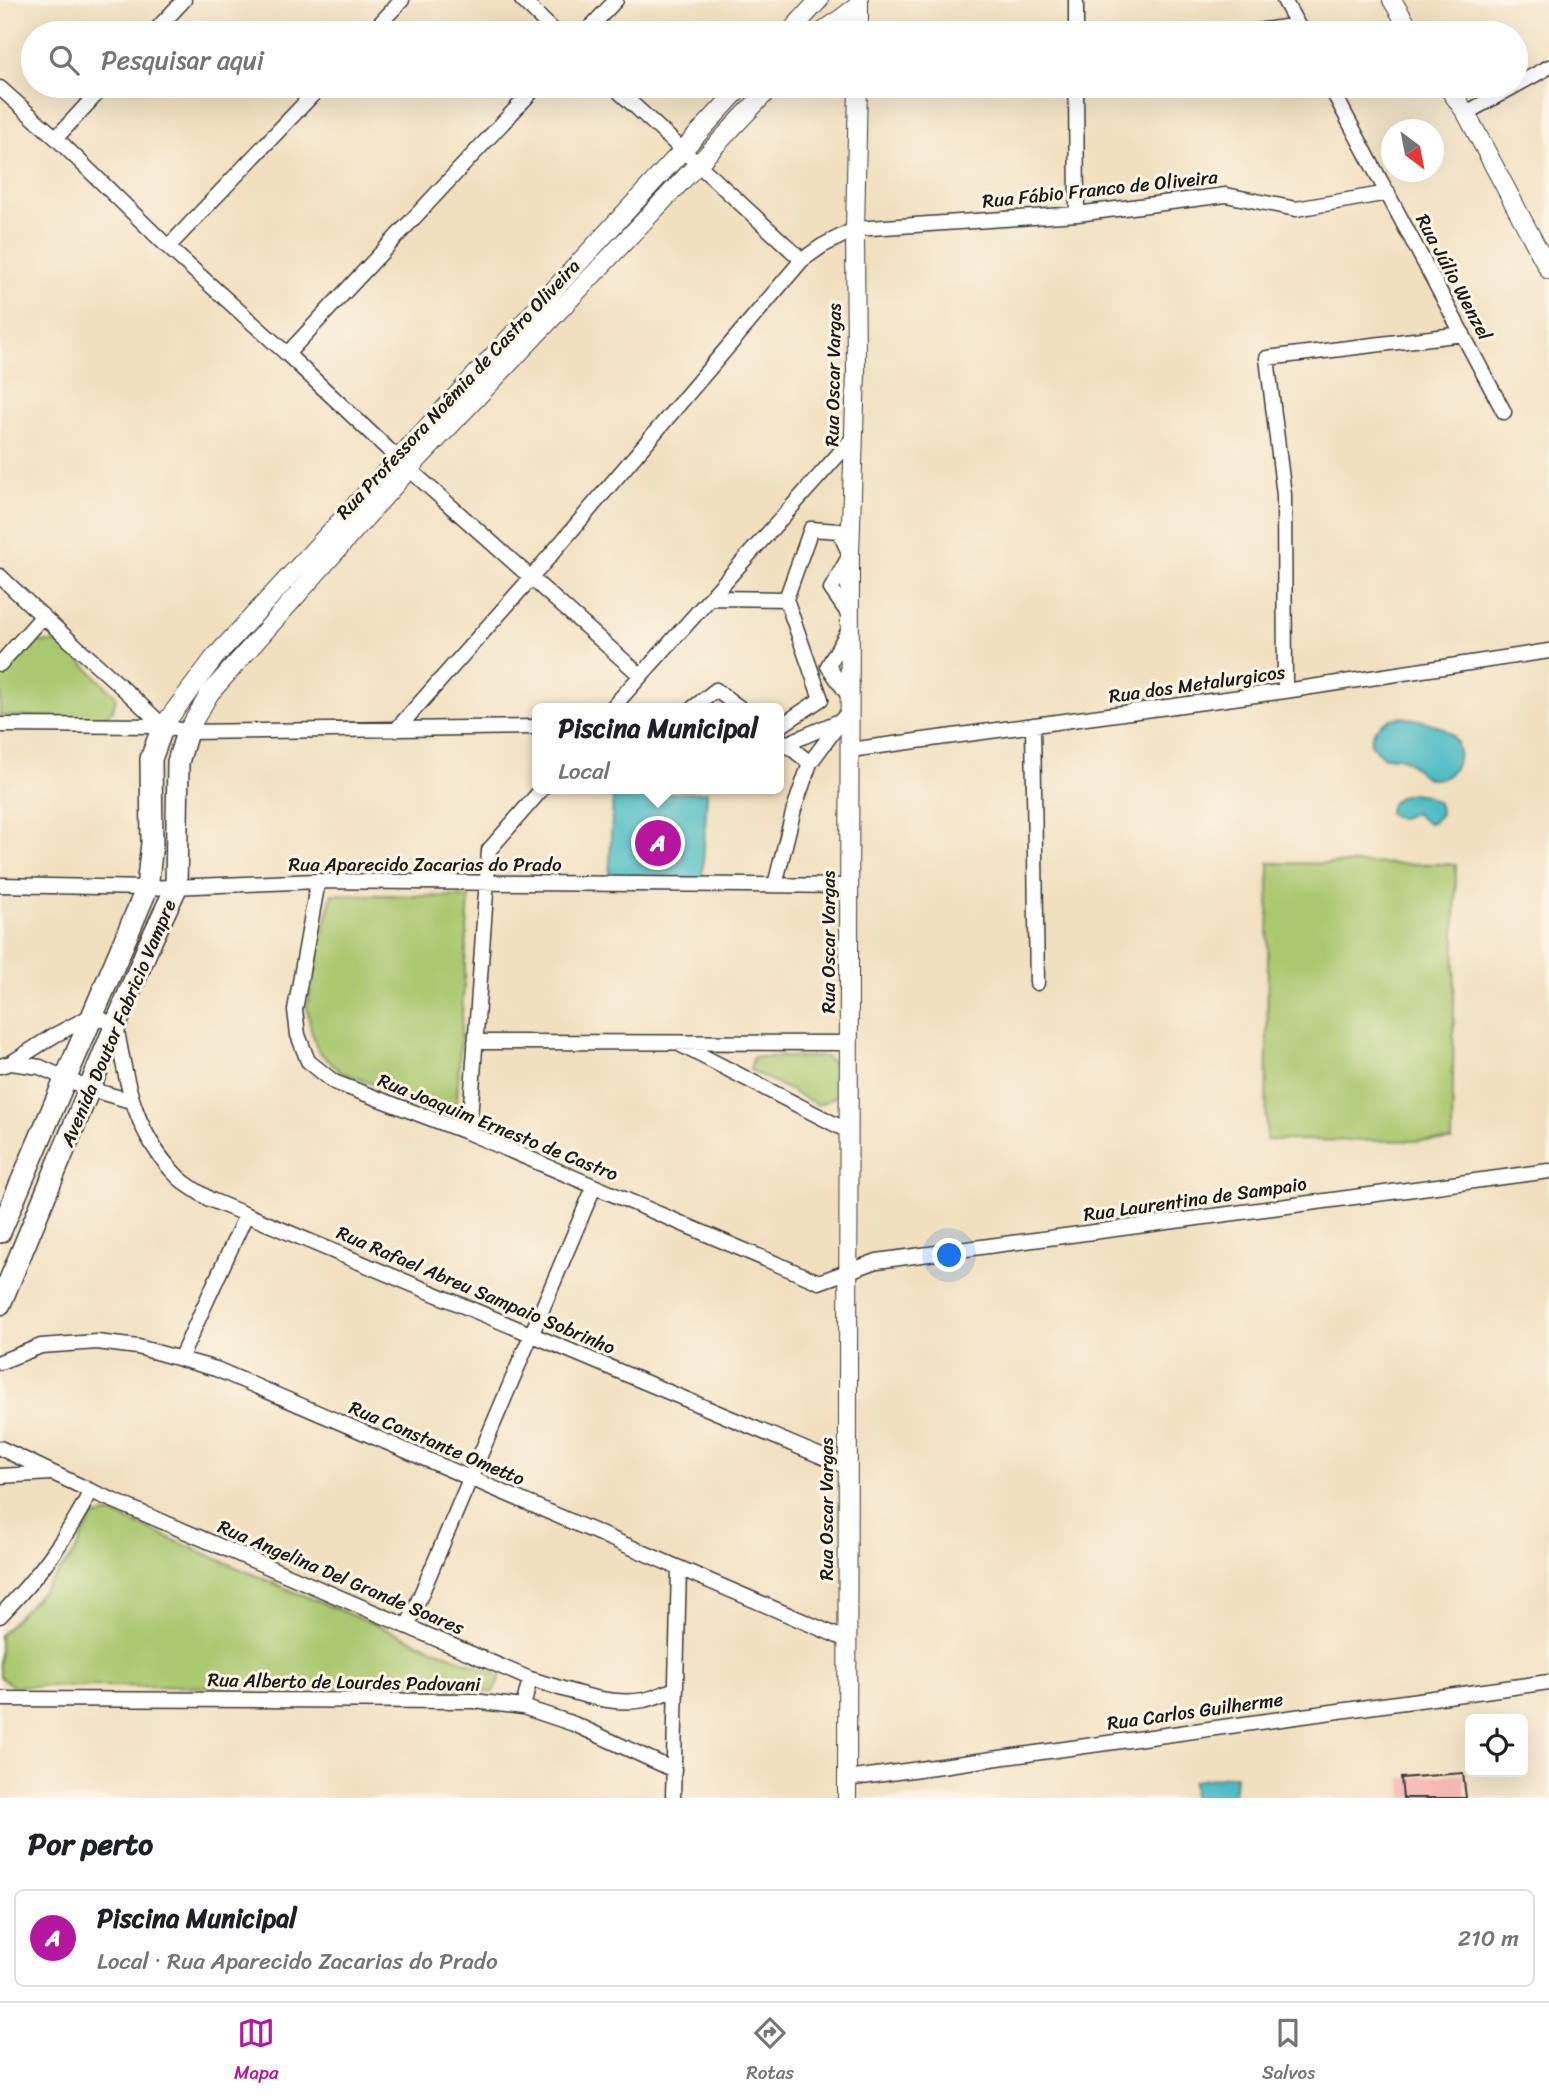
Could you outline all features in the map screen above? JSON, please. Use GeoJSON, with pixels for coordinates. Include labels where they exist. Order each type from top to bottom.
{"type":"FeatureCollection","features":[{"type":"Feature","properties":{"kind":"main road","name":"Avenida Doutor Fabricio Vampre"},"geometry":{"type":"LineString","coordinates":[[0,1233],[147,888],[152,843],[151,759],[163,726]]}},
{"type":"Feature","properties":{"kind":"main road","name":"Avenida Doutor Fabricio Vampre"},"geometry":{"type":"LineString","coordinates":[[0,1304],[176,888],[178,762],[187,732]]}},
{"type":"Feature","properties":{"kind":"street"},"geometry":{"type":"LineString","coordinates":[[164,21],[184,0]]}},
{"type":"Feature","properties":{"kind":"street"},"geometry":{"type":"LineString","coordinates":[[382,21],[402,0]]}},
{"type":"Feature","properties":{"kind":"street"},"geometry":{"type":"LineString","coordinates":[[522,0],[544,21]]}},
{"type":"Feature","properties":{"kind":"street"},"geometry":{"type":"LineString","coordinates":[[596,21],[616,0]]}},
{"type":"Feature","properties":{"kind":"street"},"geometry":{"type":"LineString","coordinates":[[800,21],[819,0]]}},
{"type":"Feature","properties":{"kind":"street"},"geometry":{"type":"LineString","coordinates":[[1076,0],[1076,21]]}},
{"type":"Feature","properties":{"kind":"street"},"geometry":{"type":"LineString","coordinates":[[1284,0],[1296,21]]}},
{"type":"Feature","properties":{"kind":"street"},"geometry":{"type":"LineString","coordinates":[[1392,0],[1405,21]]}},
{"type":"Feature","properties":{"kind":"street"},"geometry":{"type":"LineString","coordinates":[[836,21],[859,3]]}},
{"type":"Feature","properties":{"kind":"street"},"geometry":{"type":"LineString","coordinates":[[859,3],[859,21]]}},
{"type":"Feature","properties":{"kind":"street"},"geometry":{"type":"LineString","coordinates":[[1528,79],[1549,67]]}},
{"type":"Feature","properties":{"kind":"street"},"geometry":{"type":"LineString","coordinates":[[0,88],[404,464],[640,675]]}},
{"type":"Feature","properties":{"kind":"street"},"geometry":{"type":"LineString","coordinates":[[56,138],[93,98]]}},
{"type":"Feature","properties":{"kind":"street"},"geometry":{"type":"LineString","coordinates":[[168,247],[310,98]]}},
{"type":"Feature","properties":{"kind":"street"},"geometry":{"type":"LineString","coordinates":[[287,354],[526,98]]}},
{"type":"Feature","properties":{"kind":"street"},"geometry":{"type":"LineString","coordinates":[[626,98],[802,260]]}},
{"type":"Feature","properties":{"kind":"street","name":"Rua Professora Noêmia de Castro Oliveira"},"geometry":{"type":"LineString","coordinates":[[187,732],[210,693],[404,464],[731,98]]}},
{"type":"Feature","properties":{"kind":"street","name":"Rua Professora Noêmia de Castro Oliveira"},"geometry":{"type":"LineString","coordinates":[[163,726],[214,658],[761,98]]}},
{"type":"Feature","properties":{"kind":"street","name":"Rua Oscar Vargas"},"geometry":{"type":"LineString","coordinates":[[847,1798],[850,750],[847,709],[854,437],[858,98]]}},
{"type":"Feature","properties":{"kind":"street"},"geometry":{"type":"LineString","coordinates":[[1076,98],[1077,214]]}},
{"type":"Feature","properties":{"kind":"street","name":"Rua Júlio Wenzel"},"geometry":{"type":"LineString","coordinates":[[1337,98],[1504,412]]}},
{"type":"Feature","properties":{"kind":"street"},"geometry":{"type":"LineString","coordinates":[[1455,98],[1466,113],[1549,270]]}},
{"type":"Feature","properties":{"kind":"street"},"geometry":{"type":"LineString","coordinates":[[1466,113],[1493,98]]}},
{"type":"Feature","properties":{"kind":"street","name":"Rua Fábio Franco de Oliveira"},"geometry":{"type":"LineString","coordinates":[[855,229],[1077,214],[1226,195],[1296,209],[1388,193]]}},
{"type":"Feature","properties":{"kind":"street"},"geometry":{"type":"LineString","coordinates":[[396,730],[531,578],[802,260],[855,229]]}},
{"type":"Feature","properties":{"kind":"street"},"geometry":{"type":"LineString","coordinates":[[1284,691],[1284,495],[1266,358],[1463,334]]}},
{"type":"Feature","properties":{"kind":"street"},"geometry":{"type":"LineString","coordinates":[[616,703],[854,437]]}},
{"type":"Feature","properties":{"kind":"street"},"geometry":{"type":"LineString","coordinates":[[784,724],[821,699],[786,599],[811,528],[839,531],[850,555]]}},
{"type":"Feature","properties":{"kind":"street"},"geometry":{"type":"LineString","coordinates":[[0,576],[163,726]]}},
{"type":"Feature","properties":{"kind":"street"},"geometry":{"type":"LineString","coordinates":[[710,598],[786,599]]}},
{"type":"Feature","properties":{"kind":"street"},"geometry":{"type":"LineString","coordinates":[[0,664],[42,617]]}},
{"type":"Feature","properties":{"kind":"street","name":"Rua dos Metalurgicos"},"geometry":{"type":"LineString","coordinates":[[850,750],[1284,691],[1549,651]]}},
{"type":"Feature","properties":{"kind":"street"},"geometry":{"type":"LineString","coordinates":[[699,703],[716,690],[733,703]]}},
{"type":"Feature","properties":{"kind":"street"},"geometry":{"type":"LineString","coordinates":[[784,741],[847,709]]}},
{"type":"Feature","properties":{"kind":"street"},"geometry":{"type":"LineString","coordinates":[[775,886],[794,809],[810,763],[847,709]]}},
{"type":"Feature","properties":{"kind":"street"},"geometry":{"type":"LineString","coordinates":[[0,725],[163,726],[187,732],[532,727]]}},
{"type":"Feature","properties":{"kind":"street"},"geometry":{"type":"LineString","coordinates":[[1033,725],[1037,982]]}},
{"type":"Feature","properties":{"kind":"street"},"geometry":{"type":"LineString","coordinates":[[784,745],[810,763]]}},
{"type":"Feature","properties":{"kind":"street"},"geometry":{"type":"LineString","coordinates":[[469,1133],[489,850],[538,794]]}},
{"type":"Feature","properties":{"kind":"street","name":"Rua Aparecido Zacarias do Prado"},"geometry":{"type":"LineString","coordinates":[[0,885],[176,888],[318,881],[849,886]]}},
{"type":"Feature","properties":{"kind":"street","name":"Rua Joaquim Ernesto de Castro"},"geometry":{"type":"LineString","coordinates":[[318,881],[295,1010],[298,1035],[309,1061],[334,1082],[469,1133],[819,1282],[848,1271]]}},
{"type":"Feature","properties":{"kind":"street"},"geometry":{"type":"LineString","coordinates":[[6,1064],[93,1015],[116,1026]]}},
{"type":"Feature","properties":{"kind":"street","name":"Rua Rafael Abreu Sampaio Sobrinho"},"geometry":{"type":"LineString","coordinates":[[116,1026],[131,1101],[140,1125],[180,1178],[209,1199],[848,1466]]}},
{"type":"Feature","properties":{"kind":"street"},"geometry":{"type":"LineString","coordinates":[[475,1042],[849,1043]]}},
{"type":"Feature","properties":{"kind":"street"},"geometry":{"type":"LineString","coordinates":[[677,1042],[848,1131]]}},
{"type":"Feature","properties":{"kind":"street"},"geometry":{"type":"LineString","coordinates":[[6,1064],[40,1068],[89,1089],[131,1101]]}},
{"type":"Feature","properties":{"kind":"street","name":"Rua Laurentina de Sampaio"},"geometry":{"type":"LineString","coordinates":[[848,1271],[877,1261],[1549,1171]]}},
{"type":"Feature","properties":{"kind":"street"},"geometry":{"type":"LineString","coordinates":[[408,1625],[594,1186]]}},
{"type":"Feature","properties":{"kind":"street"},"geometry":{"type":"LineString","coordinates":[[180,1359],[247,1215]]}},
{"type":"Feature","properties":{"kind":"street","name":"Rua Constante Ometto"},"geometry":{"type":"LineString","coordinates":[[0,1362],[41,1346],[97,1342],[138,1347],[216,1369],[847,1640]]}},
{"type":"Feature","properties":{"kind":"street","name":"Rua Angelina Del Grande Soares"},"geometry":{"type":"LineString","coordinates":[[0,1448],[91,1491],[530,1679],[620,1702],[645,1699],[676,1689]]}},
{"type":"Feature","properties":{"kind":"street"},"geometry":{"type":"LineString","coordinates":[[0,1476],[52,1473]]}},
{"type":"Feature","properties":{"kind":"street"},"geometry":{"type":"LineString","coordinates":[[0,1616],[38,1576],[70,1531],[91,1491]]}},
{"type":"Feature","properties":{"kind":"street"},"geometry":{"type":"LineString","coordinates":[[673,1798],[679,1568]]}},
{"type":"Feature","properties":{"kind":"street"},"geometry":{"type":"LineString","coordinates":[[523,1707],[530,1679]]}},
{"type":"Feature","properties":{"kind":"street","name":"Rua Carlos Guilherme"},"geometry":{"type":"LineString","coordinates":[[847,1779],[1549,1682]]}},
{"type":"Feature","properties":{"kind":"street","name":"Rua Alberto de Lourdes Padovani"},"geometry":{"type":"LineString","coordinates":[[2,1697],[474,1700],[523,1707],[574,1724],[674,1770]]}},
{"type":"Feature","properties":{"kind":"green space"},"geometry":{"type":"Polygon","coordinates":[[[33,641],[63,644],[116,696],[113,710],[102,719],[0,716],[0,676],[33,641]]]}},
{"type":"Feature","properties":{"kind":"green space"},"geometry":{"type":"Polygon","coordinates":[[[1269,863],[1456,864],[1452,1141],[1266,1140],[1269,863]]]}},
{"type":"Feature","properties":{"kind":"green space"},"geometry":{"type":"Polygon","coordinates":[[[332,894],[469,897],[456,1116],[341,1072],[318,1051],[307,1007],[332,894]]]}},
{"type":"Feature","properties":{"kind":"green space"},"geometry":{"type":"Polygon","coordinates":[[[753,1057],[826,1057],[839,1068],[839,1095],[818,1105],[750,1070],[753,1057]]]}},
{"type":"Feature","properties":{"kind":"green space"},"geometry":{"type":"Polygon","coordinates":[[[111,1513],[280,1586],[501,1676],[493,1692],[385,1687],[13,1686],[0,1677],[0,1635],[74,1554],[92,1517],[111,1513]]]}},
{"type":"Feature","properties":{"kind":"water"},"geometry":{"type":"Polygon","coordinates":[[[1402,717],[1431,723],[1449,733],[1455,740],[1458,759],[1445,777],[1424,777],[1408,761],[1383,757],[1371,745],[1376,728],[1390,719],[1402,717]]]}},
{"type":"Feature","properties":{"kind":"water"},"geometry":{"type":"Polygon","coordinates":[[[1412,793],[1425,795],[1438,803],[1441,814],[1433,822],[1427,823],[1414,813],[1399,819],[1389,813],[1396,799],[1412,793]]]}},
{"type":"Feature","properties":{"kind":"water"},"geometry":{"type":"Polygon","coordinates":[[[707,794],[702,882],[609,881],[613,795],[707,794]]]}},
{"type":"Feature","properties":{"kind":"water"},"geometry":{"type":"Polygon","coordinates":[[[1236,1775],[1234,1798],[1193,1798],[1192,1781],[1236,1775]]]}},
{"type":"Feature","properties":{"kind":"building"},"geometry":{"type":"Polygon","coordinates":[[[1463,1773],[1466,1798],[1403,1798],[1401,1778],[1463,1773]]]}},
{"type":"Feature","properties":{"kind":"place","name":"Piscina Municipal"},"geometry":{"type":"Point","coordinates":[658,843]}}]}
